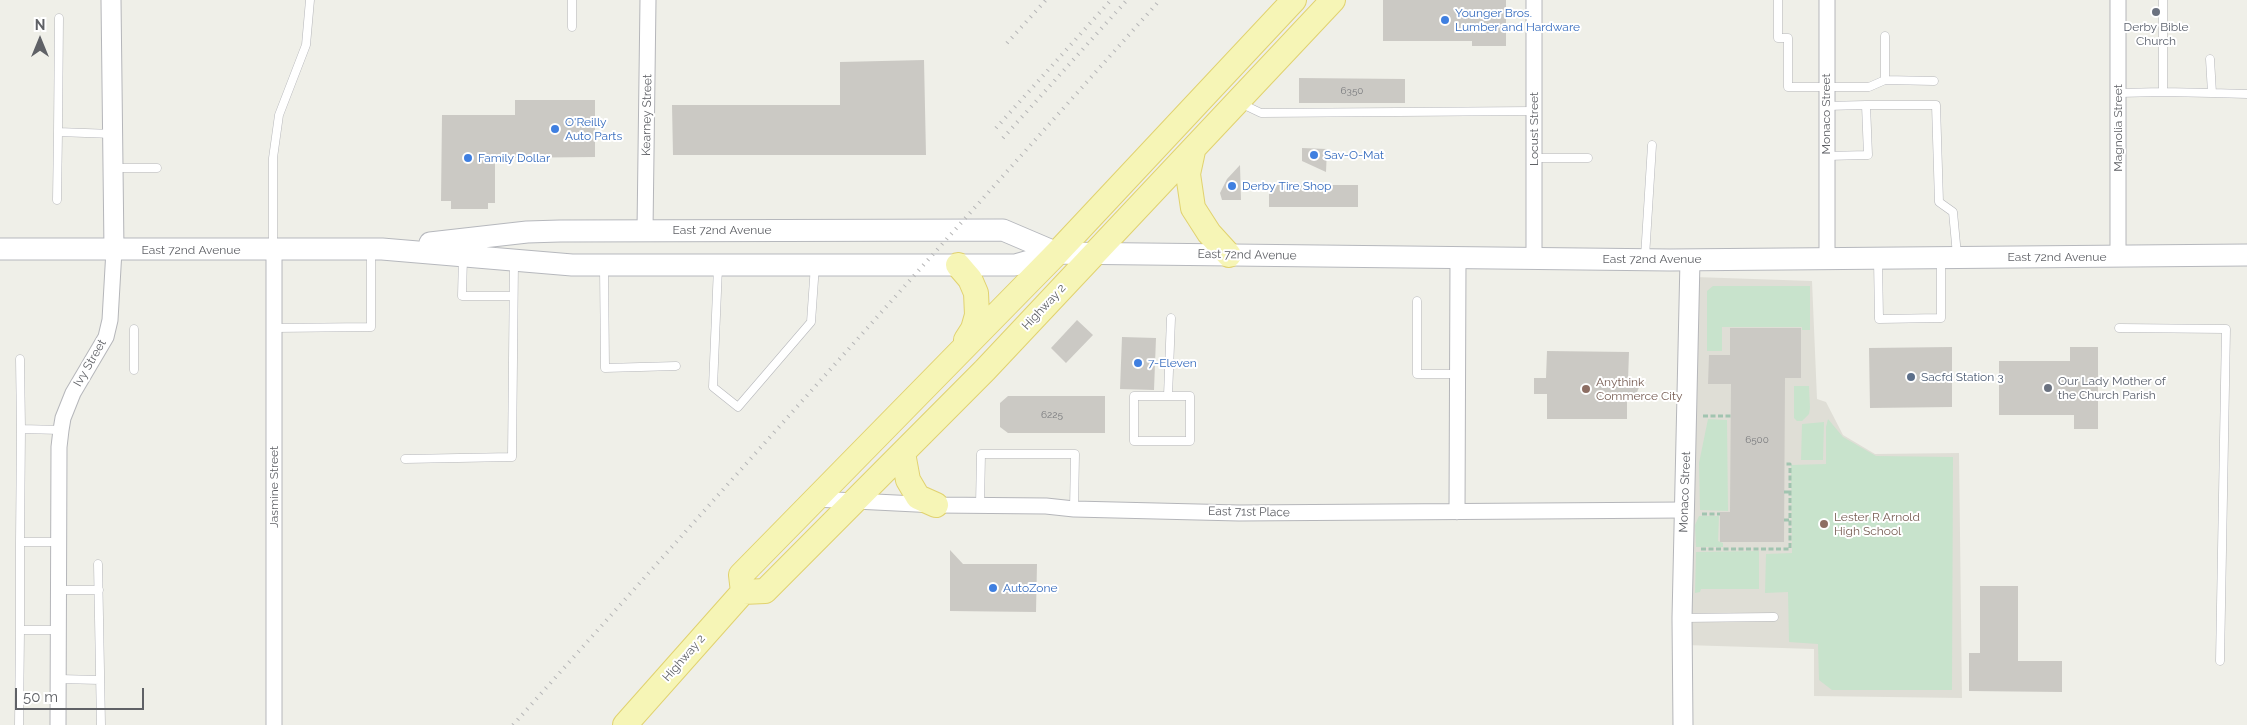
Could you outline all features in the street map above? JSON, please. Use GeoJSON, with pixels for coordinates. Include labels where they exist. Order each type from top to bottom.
{"type":"FeatureCollection","features":[{"type":"Feature","properties":{"kind":"main road"},"geometry":{"type":"LineString","coordinates":[[743,592],[741,574],[1058,252],[1294,0]]}},
{"type":"Feature","properties":{"kind":"main road","name":"Highway 2"},"geometry":{"type":"LineString","coordinates":[[625,725],[743,592],[765,592],[985,370],[1333,0]]}},
{"type":"Feature","properties":{"kind":"main road"},"geometry":{"type":"LineString","coordinates":[[1193,151],[1188,174],[1192,204],[1208,233],[1229,255]]}},
{"type":"Feature","properties":{"kind":"main road","name":"East 72nd Avenue"},"geometry":{"type":"LineString","coordinates":[[377,249],[527,232],[645,230],[1003,230],[1058,252]]}},
{"type":"Feature","properties":{"kind":"main road","name":"East 72nd Avenue"},"geometry":{"type":"LineString","coordinates":[[0,249],[377,249],[604,265],[926,263],[1016,265],[1058,252],[1690,260],[1878,260],[2247,255]]}},
{"type":"Feature","properties":{"kind":"main road"},"geometry":{"type":"LineString","coordinates":[[958,265],[974,285],[977,307],[973,329],[958,355]]}},
{"type":"Feature","properties":{"kind":"main road"},"geometry":{"type":"LineString","coordinates":[[902,453],[908,480],[918,497],[936,505]]}},
{"type":"Feature","properties":{"kind":"street","name":"Ivy Street"},"geometry":{"type":"LineString","coordinates":[[58,725],[61,430],[63,418],[72,393],[106,336],[110,320],[114,250],[111,0]]}},
{"type":"Feature","properties":{"kind":"street","name":"Kearney Street"},"geometry":{"type":"LineString","coordinates":[[645,230],[648,0]]}},
{"type":"Feature","properties":{"kind":"street","name":"Locust Street"},"geometry":{"type":"LineString","coordinates":[[1534,0],[1534,258]]}},
{"type":"Feature","properties":{"kind":"street","name":"Monaco Street"},"geometry":{"type":"LineString","coordinates":[[1827,0],[1827,259]]}},
{"type":"Feature","properties":{"kind":"street","name":"Magnolia Street"},"geometry":{"type":"LineString","coordinates":[[2118,0],[2118,257]]}},
{"type":"Feature","properties":{"kind":"street","name":"Jasmine Street"},"geometry":{"type":"LineString","coordinates":[[274,250],[274,725]]}},
{"type":"Feature","properties":{"kind":"street"},"geometry":{"type":"LineString","coordinates":[[1457,512],[1458,258]]}},
{"type":"Feature","properties":{"kind":"street","name":"Monaco Street"},"geometry":{"type":"LineString","coordinates":[[1683,725],[1683,549],[1688,416],[1690,260]]}},
{"type":"Feature","properties":{"kind":"street","name":"East 71st Place"},"geometry":{"type":"LineString","coordinates":[[814,499],[936,505],[1046,506],[1074,510],[1239,514],[1684,510]]}},
{"type":"Feature","properties":{"kind":"lane"},"geometry":{"type":"LineString","coordinates":[[274,250],[273,158],[279,116],[306,45],[310,0]]}},
{"type":"Feature","properties":{"kind":"lane"},"geometry":{"type":"LineString","coordinates":[[572,0],[572,27]]}},
{"type":"Feature","properties":{"kind":"lane"},"geometry":{"type":"LineString","coordinates":[[1778,0],[1778,38],[1788,38],[1788,87],[1869,87],[1885,80],[1934,81]]}},
{"type":"Feature","properties":{"kind":"lane"},"geometry":{"type":"LineString","coordinates":[[2163,0],[2163,92]]}},
{"type":"Feature","properties":{"kind":"lane"},"geometry":{"type":"LineString","coordinates":[[57,200],[59,18]]}},
{"type":"Feature","properties":{"kind":"lane"},"geometry":{"type":"LineString","coordinates":[[1885,36],[1885,80]]}},
{"type":"Feature","properties":{"kind":"lane"},"geometry":{"type":"LineString","coordinates":[[2210,59],[2212,93]]}},
{"type":"Feature","properties":{"kind":"lane"},"geometry":{"type":"LineString","coordinates":[[2118,92],[2247,94]]}},
{"type":"Feature","properties":{"kind":"lane"},"geometry":{"type":"LineString","coordinates":[[1238,102],[1261,113],[1534,112]]}},
{"type":"Feature","properties":{"kind":"lane"},"geometry":{"type":"LineString","coordinates":[[1826,156],[1868,155],[1866,105]]}},
{"type":"Feature","properties":{"kind":"lane"},"geometry":{"type":"LineString","coordinates":[[1826,106],[1936,105],[1939,202],[1953,212],[1941,318],[1879,319],[1878,260]]}},
{"type":"Feature","properties":{"kind":"lane"},"geometry":{"type":"LineString","coordinates":[[58,132],[113,134]]}},
{"type":"Feature","properties":{"kind":"lane"},"geometry":{"type":"LineString","coordinates":[[1645,259],[1652,145]]}},
{"type":"Feature","properties":{"kind":"lane"},"geometry":{"type":"LineString","coordinates":[[1534,158],[1588,158]]}},
{"type":"Feature","properties":{"kind":"lane"},"geometry":{"type":"LineString","coordinates":[[112,168],[157,168]]}},
{"type":"Feature","properties":{"kind":"lane"},"geometry":{"type":"LineString","coordinates":[[274,328],[371,327],[377,249]]}},
{"type":"Feature","properties":{"kind":"lane"},"geometry":{"type":"LineString","coordinates":[[463,255],[462,296],[513,296]]}},
{"type":"Feature","properties":{"kind":"lane"},"geometry":{"type":"LineString","coordinates":[[405,459],[512,457],[514,260]]}},
{"type":"Feature","properties":{"kind":"lane"},"geometry":{"type":"LineString","coordinates":[[604,265],[605,368],[676,366]]}},
{"type":"Feature","properties":{"kind":"lane"},"geometry":{"type":"LineString","coordinates":[[718,265],[713,387],[738,407],[811,322],[815,265]]}},
{"type":"Feature","properties":{"kind":"lane"},"geometry":{"type":"LineString","coordinates":[[1417,301],[1417,374],[1458,374]]}},
{"type":"Feature","properties":{"kind":"lane"},"geometry":{"type":"LineString","coordinates":[[1168,396],[1171,318]]}},
{"type":"Feature","properties":{"kind":"lane"},"geometry":{"type":"LineString","coordinates":[[2118,328],[2226,329],[2220,661]]}},
{"type":"Feature","properties":{"kind":"lane"},"geometry":{"type":"LineString","coordinates":[[134,329],[134,370]]}},
{"type":"Feature","properties":{"kind":"lane"},"geometry":{"type":"LineString","coordinates":[[19,725],[20,360]]}},
{"type":"Feature","properties":{"kind":"lane"},"geometry":{"type":"LineString","coordinates":[[1134,396],[1168,396],[1190,396],[1190,441],[1134,441],[1134,396]]}},
{"type":"Feature","properties":{"kind":"lane"},"geometry":{"type":"LineString","coordinates":[[21,430],[61,430]]}},
{"type":"Feature","properties":{"kind":"lane"},"geometry":{"type":"LineString","coordinates":[[980,505],[981,454],[1075,454],[1074,510]]}},
{"type":"Feature","properties":{"kind":"lane"},"geometry":{"type":"LineString","coordinates":[[20,542],[59,542]]}},
{"type":"Feature","properties":{"kind":"lane"},"geometry":{"type":"LineString","coordinates":[[98,564],[101,725]]}},
{"type":"Feature","properties":{"kind":"lane"},"geometry":{"type":"LineString","coordinates":[[59,590],[99,590]]}},
{"type":"Feature","properties":{"kind":"lane"},"geometry":{"type":"LineString","coordinates":[[1682,618],[1774,617]]}},
{"type":"Feature","properties":{"kind":"lane"},"geometry":{"type":"LineString","coordinates":[[20,630],[59,630]]}},
{"type":"Feature","properties":{"kind":"lane"},"geometry":{"type":"LineString","coordinates":[[59,679],[100,680]]}},
{"type":"Feature","properties":{"kind":"path"},"geometry":{"type":"LineString","coordinates":[[1688,416],[1730,416]]}},
{"type":"Feature","properties":{"kind":"path"},"geometry":{"type":"LineString","coordinates":[[1683,549],[1790,549],[1790,464],[1784,464]]}},
{"type":"Feature","properties":{"kind":"path"},"geometry":{"type":"LineString","coordinates":[[1784,492],[1790,492]]}},
{"type":"Feature","properties":{"kind":"path"},"geometry":{"type":"LineString","coordinates":[[1784,520],[1790,520]]}},
{"type":"Feature","properties":{"kind":"shaded area","name":"Lester R Arnold High School"},"geometry":{"type":"Polygon","coordinates":[[[1695,277],[1812,281],[1817,399],[1826,402],[1843,435],[1875,454],[1959,453],[1962,698],[1814,696],[1814,649],[1685,645],[1695,277]]]}},
{"type":"Feature","properties":{"kind":"green space"},"geometry":{"type":"Polygon","coordinates":[[[1713,286],[1810,286],[1810,330],[1802,330],[1802,327],[1722,327],[1722,351],[1707,351],[1707,291],[1713,286]]]}},
{"type":"Feature","properties":{"kind":"green space"},"geometry":{"type":"Polygon","coordinates":[[[1794,386],[1809,386],[1809,414],[1802,421],[1797,421],[1794,418],[1794,386]]]}},
{"type":"Feature","properties":{"kind":"green space"},"geometry":{"type":"Polygon","coordinates":[[[1708,419],[1727,420],[1728,511],[1700,510],[1699,463],[1708,419]]]}},
{"type":"Feature","properties":{"kind":"green space"},"geometry":{"type":"Polygon","coordinates":[[[1828,419],[1843,437],[1876,456],[1953,457],[1952,690],[1832,690],[1819,680],[1818,644],[1789,642],[1788,592],[1765,593],[1766,554],[1792,553],[1791,465],[1826,464],[1826,427],[1828,419]]]}},
{"type":"Feature","properties":{"kind":"green space"},"geometry":{"type":"Polygon","coordinates":[[[1824,422],[1823,460],[1801,460],[1802,424],[1824,422]]]}},
{"type":"Feature","properties":{"kind":"green space"},"geometry":{"type":"Polygon","coordinates":[[[1699,516],[1719,516],[1718,541],[1723,543],[1723,547],[1696,547],[1695,525],[1699,516]]]}},
{"type":"Feature","properties":{"kind":"green space"},"geometry":{"type":"Polygon","coordinates":[[[1759,551],[1759,589],[1701,589],[1700,592],[1695,593],[1696,552],[1759,551]]]}},
{"type":"Feature","properties":{"kind":"building","name":"Younger Bros. Lumber and Hardware"},"geometry":{"type":"Polygon","coordinates":[[[1383,0],[1506,0],[1506,46],[1472,46],[1472,41],[1383,41],[1383,0]]]}},
{"type":"Feature","properties":{"kind":"building"},"geometry":{"type":"Polygon","coordinates":[[[924,60],[926,155],[673,155],[672,105],[840,105],[840,62],[924,60]]]}},
{"type":"Feature","properties":{"kind":"building"},"geometry":{"type":"Polygon","coordinates":[[[1299,78],[1405,79],[1405,103],[1299,103],[1299,78]]]}},
{"type":"Feature","properties":{"kind":"building"},"geometry":{"type":"Polygon","coordinates":[[[515,100],[595,100],[595,157],[495,158],[495,203],[488,203],[488,209],[451,209],[451,201],[441,201],[442,115],[515,115],[515,100]]]}},
{"type":"Feature","properties":{"kind":"building","name":"Sav-O-Mat"},"geometry":{"type":"Polygon","coordinates":[[[1302,148],[1327,149],[1326,172],[1302,161],[1302,148]]]}},
{"type":"Feature","properties":{"kind":"building","name":"Derby Tire Shop"},"geometry":{"type":"Polygon","coordinates":[[[1240,165],[1241,200],[1222,200],[1220,193],[1227,179],[1240,165]]]}},
{"type":"Feature","properties":{"kind":"building"},"geometry":{"type":"Polygon","coordinates":[[[1269,185],[1358,185],[1358,207],[1269,207],[1269,185]]]}},
{"type":"Feature","properties":{"kind":"building"},"geometry":{"type":"Polygon","coordinates":[[[1077,320],[1093,335],[1066,363],[1051,348],[1077,320]]]}},
{"type":"Feature","properties":{"kind":"building"},"geometry":{"type":"Polygon","coordinates":[[[1730,328],[1801,328],[1801,378],[1785,378],[1784,542],[1720,542],[1720,512],[1730,512],[1731,384],[1708,384],[1709,355],[1730,355],[1730,328]]]}},
{"type":"Feature","properties":{"kind":"building","name":"7-Eleven"},"geometry":{"type":"Polygon","coordinates":[[[1122,337],[1156,338],[1154,390],[1120,389],[1122,337]]]}},
{"type":"Feature","properties":{"kind":"building","name":"Sacfd Station 3"},"geometry":{"type":"Polygon","coordinates":[[[1952,347],[1952,407],[1870,408],[1869,348],[1952,347]]]}},
{"type":"Feature","properties":{"kind":"building","name":"Our Lady Mother of the Church Parish"},"geometry":{"type":"Polygon","coordinates":[[[2070,347],[2098,347],[2098,429],[2074,429],[2074,415],[1999,415],[1999,361],[2070,361],[2070,347]]]}},
{"type":"Feature","properties":{"kind":"building","name":"Anythink Commerce City"},"geometry":{"type":"Polygon","coordinates":[[[1547,351],[1629,352],[1628,381],[1640,385],[1635,397],[1627,397],[1627,419],[1547,419],[1547,394],[1534,394],[1534,378],[1546,378],[1547,351]]]}},
{"type":"Feature","properties":{"kind":"building"},"geometry":{"type":"Polygon","coordinates":[[[1008,396],[1105,396],[1105,433],[1008,433],[1000,427],[1000,403],[1008,396]]]}},
{"type":"Feature","properties":{"kind":"building","name":"AutoZone"},"geometry":{"type":"Polygon","coordinates":[[[950,550],[963,564],[1037,564],[1036,612],[950,611],[950,550]]]}},
{"type":"Feature","properties":{"kind":"building"},"geometry":{"type":"Polygon","coordinates":[[[1980,586],[2018,586],[2018,661],[2062,661],[2062,692],[1969,691],[1969,653],[1980,653],[1980,586]]]}},
{"type":"Feature","properties":{"kind":"railway"},"geometry":{"type":"LineString","coordinates":[[1007,43],[1046,0]]}},
{"type":"Feature","properties":{"kind":"railway"},"geometry":{"type":"LineString","coordinates":[[996,128],[1111,0]]}},
{"type":"Feature","properties":{"kind":"railway"},"geometry":{"type":"LineString","coordinates":[[1003,138],[1127,0]]}},
{"type":"Feature","properties":{"kind":"railway"},"geometry":{"type":"LineString","coordinates":[[513,725],[1160,0]]}},
{"type":"Feature","properties":{"kind":"place","name":"Derby Bible Church"},"geometry":{"type":"Point","coordinates":[2156,12]}},
{"type":"Feature","properties":{"kind":"place","name":"Younger Bros. Lumber and Hardware"},"geometry":{"type":"Point","coordinates":[1445,20]}},
{"type":"Feature","properties":{"kind":"place","name":"O'Reilly Auto Parts"},"geometry":{"type":"Point","coordinates":[555,129]}},
{"type":"Feature","properties":{"kind":"place","name":"Sav-O-Mat"},"geometry":{"type":"Point","coordinates":[1314,155]}},
{"type":"Feature","properties":{"kind":"place","name":"Family Dollar"},"geometry":{"type":"Point","coordinates":[468,158]}},
{"type":"Feature","properties":{"kind":"place","name":"Derby Tire Shop"},"geometry":{"type":"Point","coordinates":[1232,186]}},
{"type":"Feature","properties":{"kind":"place","name":"7-Eleven"},"geometry":{"type":"Point","coordinates":[1138,363]}},
{"type":"Feature","properties":{"kind":"place","name":"Sacfd Station 3"},"geometry":{"type":"Point","coordinates":[1911,377]}},
{"type":"Feature","properties":{"kind":"place","name":"Our Lady Mother of the Church Parish"},"geometry":{"type":"Point","coordinates":[2048,388]}},
{"type":"Feature","properties":{"kind":"place","name":"Anythink Commerce City"},"geometry":{"type":"Point","coordinates":[1586,389]}},
{"type":"Feature","properties":{"kind":"place","name":"Lester R Arnold High School"},"geometry":{"type":"Point","coordinates":[1824,524]}},
{"type":"Feature","properties":{"kind":"place","name":"AutoZone"},"geometry":{"type":"Point","coordinates":[993,588]}}]}
